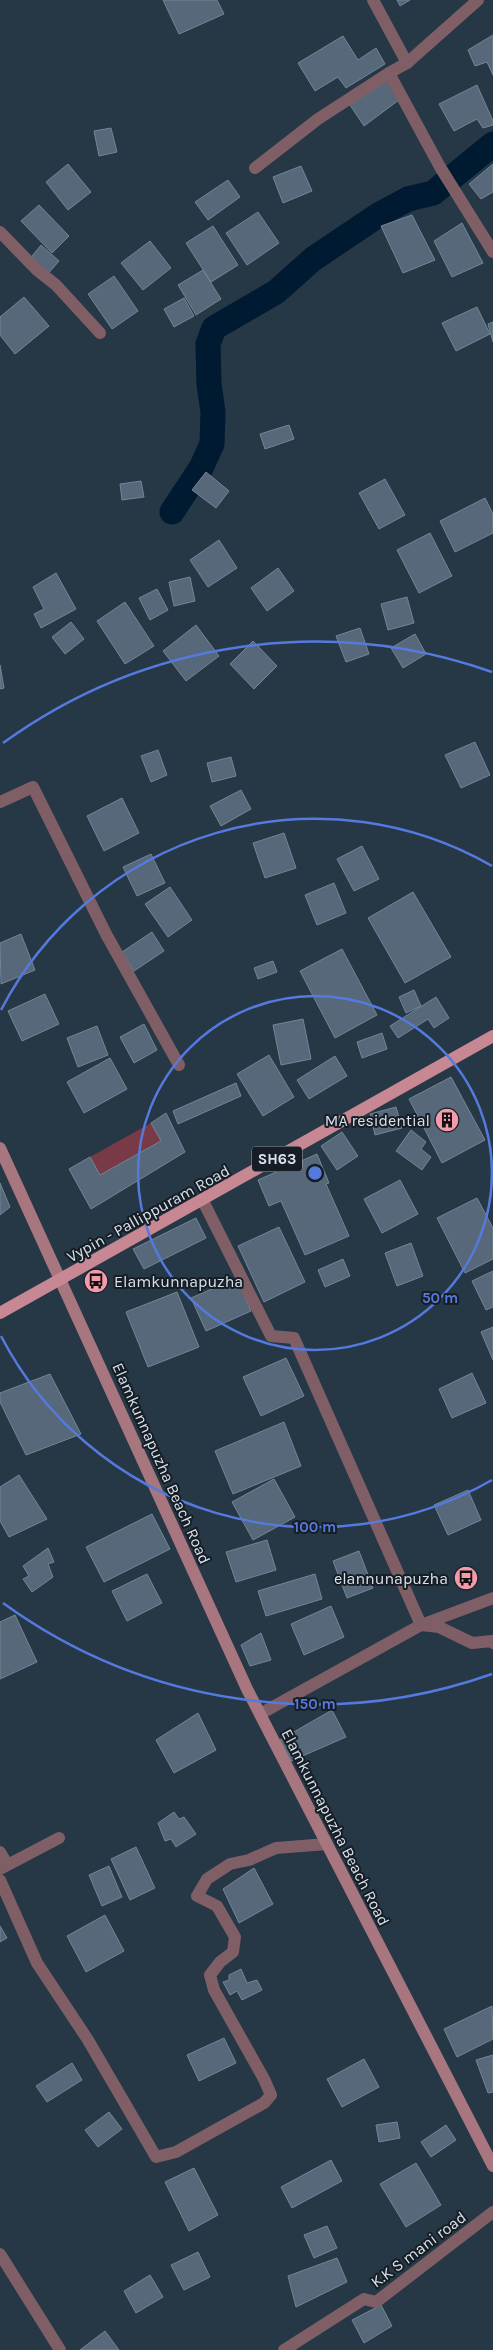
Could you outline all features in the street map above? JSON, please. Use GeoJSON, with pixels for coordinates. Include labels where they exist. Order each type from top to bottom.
{"type":"FeatureCollection","features":[{"type":"Feature","properties":{"kind":"main road","name":"Vypin - Pallippuram Road"},"geometry":{"type":"LineString","coordinates":[[0,1313],[203,1201],[493,1036]]}},
{"type":"Feature","properties":{"kind":"main road","name":"Elamkunnapuzha Beach Road"},"geometry":{"type":"LineString","coordinates":[[0,1148],[260,1714],[327,1844],[489,2146],[493,2166]]}},
{"type":"Feature","properties":{"kind":"street"},"geometry":{"type":"LineString","coordinates":[[374,0],[407,63]]}},
{"type":"Feature","properties":{"kind":"street"},"geometry":{"type":"LineString","coordinates":[[255,168],[318,119],[407,63],[478,0]]}},
{"type":"Feature","properties":{"kind":"street"},"geometry":{"type":"LineString","coordinates":[[389,74],[440,167],[493,252]]}},
{"type":"Feature","properties":{"kind":"street"},"geometry":{"type":"LineString","coordinates":[[0,232],[37,270],[63,292],[100,333]]}},
{"type":"Feature","properties":{"kind":"street"},"geometry":{"type":"LineString","coordinates":[[0,802],[33,787],[106,934],[179,1065]]}},
{"type":"Feature","properties":{"kind":"street"},"geometry":{"type":"LineString","coordinates":[[203,1201],[271,1336],[294,1338],[421,1625]]}},
{"type":"Feature","properties":{"kind":"street"},"geometry":{"type":"LineString","coordinates":[[260,1714],[421,1625],[493,1598]]}},
{"type":"Feature","properties":{"kind":"street"},"geometry":{"type":"LineString","coordinates":[[421,1625],[439,1627],[472,1643],[492,1641],[493,1643]]}},
{"type":"Feature","properties":{"kind":"street"},"geometry":{"type":"LineString","coordinates":[[0,1852],[4,1867],[59,1838]]}},
{"type":"Feature","properties":{"kind":"street"},"geometry":{"type":"LineString","coordinates":[[0,1880],[37,1963],[88,2040],[156,2157],[176,2152],[264,2103],[271,2095],[214,1990],[210,1975],[220,1962],[233,1952],[235,1937],[217,1906],[197,1896],[207,1879],[230,1864],[249,1860],[276,1848],[327,1844]]}},
{"type":"Feature","properties":{"kind":"street","name":"K.K S mani road"},"geometry":{"type":"LineString","coordinates":[[284,2350],[364,2299],[376,2302],[493,2212]]}},
{"type":"Feature","properties":{"kind":"street"},"geometry":{"type":"LineString","coordinates":[[0,2254],[60,2350]]}},
{"type":"Feature","properties":{"kind":"shaded area"},"geometry":{"type":"Polygon","coordinates":[[[151,1123],[161,1141],[100,1175],[90,1157],[151,1123]]]}},
{"type":"Feature","properties":{"kind":"building"},"geometry":{"type":"Polygon","coordinates":[[[163,0],[217,0],[224,14],[179,34],[163,0]]]}},
{"type":"Feature","properties":{"kind":"building"},"geometry":{"type":"Polygon","coordinates":[[[397,0],[410,0],[400,6],[397,0]]]}},
{"type":"Feature","properties":{"kind":"building"},"geometry":{"type":"Polygon","coordinates":[[[493,35],[493,75],[487,62],[475,66],[468,50],[493,35]]]}},
{"type":"Feature","properties":{"kind":"building"},"geometry":{"type":"Polygon","coordinates":[[[343,36],[358,60],[376,48],[385,64],[346,88],[338,77],[315,91],[298,63],[343,36]]]}},
{"type":"Feature","properties":{"kind":"building"},"geometry":{"type":"Polygon","coordinates":[[[388,78],[399,100],[364,126],[350,105],[388,78]]]}},
{"type":"Feature","properties":{"kind":"building"},"geometry":{"type":"Polygon","coordinates":[[[477,85],[493,125],[483,128],[477,119],[454,131],[439,104],[477,85]]]}},
{"type":"Feature","properties":{"kind":"building"},"geometry":{"type":"Polygon","coordinates":[[[111,128],[117,152],[99,156],[94,131],[111,128]]]}},
{"type":"Feature","properties":{"kind":"building"},"geometry":{"type":"Polygon","coordinates":[[[68,164],[91,192],[68,210],[46,182],[68,164]]]}},
{"type":"Feature","properties":{"kind":"building"},"geometry":{"type":"Polygon","coordinates":[[[493,164],[493,192],[481,199],[469,184],[493,164]]]}},
{"type":"Feature","properties":{"kind":"building"},"geometry":{"type":"Polygon","coordinates":[[[301,166],[312,191],[283,203],[273,177],[301,166]]]}},
{"type":"Feature","properties":{"kind":"building"},"geometry":{"type":"Polygon","coordinates":[[[228,180],[240,197],[208,220],[195,202],[228,180]]]}},
{"type":"Feature","properties":{"kind":"building"},"geometry":{"type":"Polygon","coordinates":[[[39,205],[69,236],[52,253],[21,221],[39,205]]]}},
{"type":"Feature","properties":{"kind":"building"},"geometry":{"type":"Polygon","coordinates":[[[258,212],[279,243],[247,265],[226,233],[258,212]]]}},
{"type":"Feature","properties":{"kind":"building"},"geometry":{"type":"Polygon","coordinates":[[[412,215],[435,260],[403,273],[381,226],[412,215]]]}},
{"type":"Feature","properties":{"kind":"building"},"geometry":{"type":"Polygon","coordinates":[[[462,223],[483,263],[452,277],[434,241],[462,223]]]}},
{"type":"Feature","properties":{"kind":"building"},"geometry":{"type":"Polygon","coordinates":[[[213,226],[238,265],[211,282],[186,243],[213,226]]]}},
{"type":"Feature","properties":{"kind":"building"},"geometry":{"type":"Polygon","coordinates":[[[150,241],[171,268],[143,290],[121,263],[150,241]]]}},
{"type":"Feature","properties":{"kind":"building"},"geometry":{"type":"Polygon","coordinates":[[[41,245],[59,261],[47,275],[29,260],[41,245]]]}},
{"type":"Feature","properties":{"kind":"building"},"geometry":{"type":"Polygon","coordinates":[[[203,270],[221,299],[196,315],[178,285],[203,270]]]}},
{"type":"Feature","properties":{"kind":"building"},"geometry":{"type":"Polygon","coordinates":[[[114,276],[138,311],[112,329],[88,294],[114,276]]]}},
{"type":"Feature","properties":{"kind":"building"},"geometry":{"type":"Polygon","coordinates":[[[24,297],[49,326],[15,354],[0,335],[0,317],[24,297]]]}},
{"type":"Feature","properties":{"kind":"building"},"geometry":{"type":"Polygon","coordinates":[[[184,298],[194,316],[174,327],[164,309],[184,298]]]}},
{"type":"Feature","properties":{"kind":"building"},"geometry":{"type":"Polygon","coordinates":[[[477,307],[490,334],[456,351],[442,323],[477,307]]]}},
{"type":"Feature","properties":{"kind":"building"},"geometry":{"type":"Polygon","coordinates":[[[493,322],[493,342],[488,324],[493,322]]]}},
{"type":"Feature","properties":{"kind":"building"},"geometry":{"type":"Polygon","coordinates":[[[289,425],[294,439],[265,449],[260,434],[289,425]]]}},
{"type":"Feature","properties":{"kind":"building"},"geometry":{"type":"Polygon","coordinates":[[[206,472],[229,491],[216,508],[192,490],[206,472]]]}},
{"type":"Feature","properties":{"kind":"building"},"geometry":{"type":"Polygon","coordinates":[[[385,479],[405,515],[379,529],[359,493],[385,479]]]}},
{"type":"Feature","properties":{"kind":"building"},"geometry":{"type":"Polygon","coordinates":[[[141,481],[144,497],[122,500],[120,484],[141,481]]]}},
{"type":"Feature","properties":{"kind":"building"},"geometry":{"type":"Polygon","coordinates":[[[485,498],[493,514],[493,533],[455,552],[440,521],[485,498]]]}},
{"type":"Feature","properties":{"kind":"building"},"geometry":{"type":"Polygon","coordinates":[[[430,533],[452,576],[419,593],[397,550],[430,533]]]}},
{"type":"Feature","properties":{"kind":"building"},"geometry":{"type":"Polygon","coordinates":[[[219,540],[237,568],[208,587],[190,560],[219,540]]]}},
{"type":"Feature","properties":{"kind":"building"},"geometry":{"type":"Polygon","coordinates":[[[278,568],[294,591],[267,611],[251,588],[278,568]]]}},
{"type":"Feature","properties":{"kind":"building"},"geometry":{"type":"Polygon","coordinates":[[[56,573],[76,609],[41,628],[34,614],[44,609],[33,587],[56,573]]]}},
{"type":"Feature","properties":{"kind":"building"},"geometry":{"type":"Polygon","coordinates":[[[190,577],[195,601],[174,606],[169,582],[190,577]]]}},
{"type":"Feature","properties":{"kind":"building"},"geometry":{"type":"Polygon","coordinates":[[[157,589],[168,610],[150,620],[139,598],[157,589]]]}},
{"type":"Feature","properties":{"kind":"building"},"geometry":{"type":"Polygon","coordinates":[[[407,597],[414,623],[388,630],[381,604],[407,597]]]}},
{"type":"Feature","properties":{"kind":"building"},"geometry":{"type":"Polygon","coordinates":[[[125,602],[154,646],[125,664],[97,621],[125,602]]]}},
{"type":"Feature","properties":{"kind":"building"},"geometry":{"type":"Polygon","coordinates":[[[71,622],[84,639],[65,654],[52,637],[71,622]]]}},
{"type":"Feature","properties":{"kind":"building"},"geometry":{"type":"Polygon","coordinates":[[[196,625],[219,656],[186,681],[163,651],[196,625]]]}},
{"type":"Feature","properties":{"kind":"building"},"geometry":{"type":"Polygon","coordinates":[[[360,628],[369,654],[346,662],[336,636],[360,628]]]}},
{"type":"Feature","properties":{"kind":"building"},"geometry":{"type":"Polygon","coordinates":[[[415,634],[426,654],[403,668],[391,648],[415,634]]]}},
{"type":"Feature","properties":{"kind":"building"},"geometry":{"type":"Polygon","coordinates":[[[253,641],[277,666],[254,689],[230,664],[253,641]]]}},
{"type":"Feature","properties":{"kind":"building"},"geometry":{"type":"Polygon","coordinates":[[[0,665],[4,688],[0,689],[0,665]]]}},
{"type":"Feature","properties":{"kind":"building"},"geometry":{"type":"Polygon","coordinates":[[[475,742],[490,775],[461,788],[445,755],[475,742]]]}},
{"type":"Feature","properties":{"kind":"building"},"geometry":{"type":"Polygon","coordinates":[[[158,750],[167,775],[151,782],[141,756],[158,750]]]}},
{"type":"Feature","properties":{"kind":"building"},"geometry":{"type":"Polygon","coordinates":[[[231,757],[236,776],[212,782],[207,763],[231,757]]]}},
{"type":"Feature","properties":{"kind":"building"},"geometry":{"type":"Polygon","coordinates":[[[241,790],[251,809],[221,826],[210,806],[241,790]]]}},
{"type":"Feature","properties":{"kind":"building"},"geometry":{"type":"Polygon","coordinates":[[[122,798],[139,833],[104,851],[87,816],[122,798]]]}},
{"type":"Feature","properties":{"kind":"building"},"geometry":{"type":"Polygon","coordinates":[[[284,833],[296,868],[265,878],[253,843],[284,833]]]}},
{"type":"Feature","properties":{"kind":"building"},"geometry":{"type":"Polygon","coordinates":[[[362,846],[379,879],[354,891],[337,859],[362,846]]]}},
{"type":"Feature","properties":{"kind":"building"},"geometry":{"type":"Polygon","coordinates":[[[151,854],[165,883],[137,896],[123,867],[151,854]]]}},
{"type":"Feature","properties":{"kind":"building"},"geometry":{"type":"Polygon","coordinates":[[[334,883],[346,913],[317,925],[305,895],[334,883]]]}},
{"type":"Feature","properties":{"kind":"building"},"geometry":{"type":"Polygon","coordinates":[[[170,887],[192,920],[168,937],[145,904],[170,887]]]}},
{"type":"Feature","properties":{"kind":"building"},"geometry":{"type":"Polygon","coordinates":[[[413,892],[451,957],[405,983],[368,918],[413,892]]]}},
{"type":"Feature","properties":{"kind":"building"},"geometry":{"type":"Polygon","coordinates":[[[152,932],[164,951],[134,971],[122,952],[152,932]]]}},
{"type":"Feature","properties":{"kind":"building"},"geometry":{"type":"Polygon","coordinates":[[[21,934],[35,970],[1,984],[0,943],[21,934]]]}},
{"type":"Feature","properties":{"kind":"building"},"geometry":{"type":"Polygon","coordinates":[[[342,949],[377,1015],[335,1038],[300,971],[342,949]]]}},
{"type":"Feature","properties":{"kind":"building"},"geometry":{"type":"Polygon","coordinates":[[[273,961],[277,972],[258,979],[254,968],[273,961]]]}},
{"type":"Feature","properties":{"kind":"building"},"geometry":{"type":"Polygon","coordinates":[[[414,990],[421,1006],[406,1013],[399,997],[414,990]]]}},
{"type":"Feature","properties":{"kind":"building"},"geometry":{"type":"Polygon","coordinates":[[[45,994],[59,1024],[22,1041],[8,1011],[45,994]]]}},
{"type":"Feature","properties":{"kind":"building"},"geometry":{"type":"Polygon","coordinates":[[[436,997],[449,1018],[434,1028],[428,1019],[398,1038],[390,1026],[436,997]]]}},
{"type":"Feature","properties":{"kind":"building"},"geometry":{"type":"Polygon","coordinates":[[[303,1019],[311,1059],[281,1065],[273,1025],[303,1019]]]}},
{"type":"Feature","properties":{"kind":"building"},"geometry":{"type":"Polygon","coordinates":[[[144,1024],[157,1050],[134,1063],[120,1037],[144,1024]]]}},
{"type":"Feature","properties":{"kind":"building"},"geometry":{"type":"Polygon","coordinates":[[[97,1026],[108,1055],[78,1067],[67,1038],[97,1026]]]}},
{"type":"Feature","properties":{"kind":"building"},"geometry":{"type":"Polygon","coordinates":[[[382,1033],[387,1049],[362,1058],[357,1042],[382,1033]]]}},
{"type":"Feature","properties":{"kind":"building"},"geometry":{"type":"Polygon","coordinates":[[[269,1055],[294,1097],[263,1116],[237,1074],[269,1055]]]}},
{"type":"Feature","properties":{"kind":"building"},"geometry":{"type":"Polygon","coordinates":[[[335,1056],[347,1076],[309,1099],[297,1080],[335,1056]]]}},
{"type":"Feature","properties":{"kind":"building"},"geometry":{"type":"Polygon","coordinates":[[[110,1058],[127,1089],[84,1113],[67,1082],[110,1058]]]}},
{"type":"Feature","properties":{"kind":"building","name":"MA residential"},"geometry":{"type":"Polygon","coordinates":[[[451,1077],[485,1140],[442,1163],[409,1099],[451,1077]]]}},
{"type":"Feature","properties":{"kind":"building"},"geometry":{"type":"Polygon","coordinates":[[[236,1083],[241,1096],[178,1124],[173,1111],[236,1083]]]}},
{"type":"Feature","properties":{"kind":"building"},"geometry":{"type":"Polygon","coordinates":[[[396,1107],[402,1128],[375,1135],[370,1114],[396,1107]]]}},
{"type":"Feature","properties":{"kind":"building"},"geometry":{"type":"Polygon","coordinates":[[[166,1113],[185,1152],[91,1209],[69,1169],[90,1157],[100,1175],[161,1141],[151,1123],[166,1113]]]}},
{"type":"Feature","properties":{"kind":"building"},"geometry":{"type":"Polygon","coordinates":[[[411,1130],[426,1142],[421,1149],[431,1157],[422,1170],[396,1151],[411,1130]]]}},
{"type":"Feature","properties":{"kind":"building"},"geometry":{"type":"Polygon","coordinates":[[[342,1132],[358,1156],[337,1170],[321,1146],[342,1132]]]}},
{"type":"Feature","properties":{"kind":"building"},"geometry":{"type":"Polygon","coordinates":[[[317,1154],[329,1183],[326,1184],[349,1236],[305,1255],[281,1201],[269,1206],[258,1180],[317,1154]]]}},
{"type":"Feature","properties":{"kind":"building"},"geometry":{"type":"Polygon","coordinates":[[[400,1180],[418,1214],[382,1233],[364,1199],[400,1180]]]}},
{"type":"Feature","properties":{"kind":"building"},"geometry":{"type":"Polygon","coordinates":[[[0,1183],[10,1207],[0,1215],[0,1183]]]}},
{"type":"Feature","properties":{"kind":"building"},"geometry":{"type":"Polygon","coordinates":[[[477,1198],[493,1228],[493,1259],[465,1273],[437,1218],[477,1198]]]}},
{"type":"Feature","properties":{"kind":"building"},"geometry":{"type":"Polygon","coordinates":[[[196,1218],[206,1238],[144,1269],[133,1249],[196,1218]]]}},
{"type":"Feature","properties":{"kind":"building"},"geometry":{"type":"Polygon","coordinates":[[[279,1227],[305,1282],[264,1302],[238,1246],[279,1227]]]}},
{"type":"Feature","properties":{"kind":"building"},"geometry":{"type":"Polygon","coordinates":[[[411,1243],[423,1276],[397,1286],[385,1253],[411,1243]]]}},
{"type":"Feature","properties":{"kind":"building"},"geometry":{"type":"Polygon","coordinates":[[[343,1259],[350,1276],[325,1287],[318,1270],[343,1259]]]}},
{"type":"Feature","properties":{"kind":"building"},"geometry":{"type":"Polygon","coordinates":[[[493,1271],[493,1307],[486,1310],[472,1281],[493,1271]]]}},
{"type":"Feature","properties":{"kind":"building"},"geometry":{"type":"Polygon","coordinates":[[[237,1278],[251,1311],[206,1331],[191,1298],[237,1278]]]}},
{"type":"Feature","properties":{"kind":"building"},"geometry":{"type":"Polygon","coordinates":[[[177,1292],[199,1347],[148,1367],[126,1312],[177,1292]]]}},
{"type":"Feature","properties":{"kind":"building"},"geometry":{"type":"Polygon","coordinates":[[[493,1327],[493,1360],[481,1332],[493,1327]]]}},
{"type":"Feature","properties":{"kind":"building"},"geometry":{"type":"Polygon","coordinates":[[[286,1358],[304,1396],[261,1416],[243,1377],[286,1358]]]}},
{"type":"Feature","properties":{"kind":"building"},"geometry":{"type":"Polygon","coordinates":[[[472,1373],[486,1403],[452,1418],[439,1389],[472,1373]]]}},
{"type":"Feature","properties":{"kind":"building"},"geometry":{"type":"Polygon","coordinates":[[[50,1374],[81,1434],[26,1455],[0,1402],[0,1393],[50,1374]]]}},
{"type":"Feature","properties":{"kind":"building"},"geometry":{"type":"Polygon","coordinates":[[[284,1422],[301,1466],[233,1494],[215,1451],[284,1422]]]}},
{"type":"Feature","properties":{"kind":"building"},"geometry":{"type":"Polygon","coordinates":[[[19,1475],[47,1519],[9,1537],[0,1521],[0,1487],[19,1475]]]}},
{"type":"Feature","properties":{"kind":"building"},"geometry":{"type":"Polygon","coordinates":[[[274,1479],[295,1517],[253,1540],[232,1502],[274,1479]]]}},
{"type":"Feature","properties":{"kind":"building"},"geometry":{"type":"Polygon","coordinates":[[[468,1490],[481,1520],[448,1535],[434,1505],[468,1490]]]}},
{"type":"Feature","properties":{"kind":"building"},"geometry":{"type":"Polygon","coordinates":[[[152,1514],[170,1549],[104,1582],[86,1547],[152,1514]]]}},
{"type":"Feature","properties":{"kind":"building"},"geometry":{"type":"Polygon","coordinates":[[[267,1540],[276,1570],[236,1582],[226,1552],[267,1540]]]}},
{"type":"Feature","properties":{"kind":"building"},"geometry":{"type":"Polygon","coordinates":[[[48,1548],[54,1562],[48,1564],[53,1577],[32,1592],[23,1579],[29,1576],[23,1566],[48,1548]]]}},
{"type":"Feature","properties":{"kind":"building"},"geometry":{"type":"Polygon","coordinates":[[[359,1551],[373,1588],[347,1598],[333,1561],[359,1551]]]}},
{"type":"Feature","properties":{"kind":"building"},"geometry":{"type":"Polygon","coordinates":[[[147,1574],[162,1603],[127,1621],[112,1591],[147,1574]]]}},
{"type":"Feature","properties":{"kind":"building"},"geometry":{"type":"Polygon","coordinates":[[[315,1574],[322,1599],[266,1616],[258,1591],[315,1574]]]}},
{"type":"Feature","properties":{"kind":"building"},"geometry":{"type":"Polygon","coordinates":[[[331,1606],[344,1637],[304,1655],[291,1624],[331,1606]]]}},
{"type":"Feature","properties":{"kind":"building"},"geometry":{"type":"Polygon","coordinates":[[[15,1615],[37,1662],[0,1679],[0,1622],[15,1615]]]}},
{"type":"Feature","properties":{"kind":"building"},"geometry":{"type":"Polygon","coordinates":[[[261,1633],[271,1660],[250,1666],[241,1645],[261,1633]]]}},
{"type":"Feature","properties":{"kind":"building"},"geometry":{"type":"Polygon","coordinates":[[[332,1710],[346,1737],[291,1761],[280,1740],[332,1710]]]}},
{"type":"Feature","properties":{"kind":"building"},"geometry":{"type":"Polygon","coordinates":[[[198,1713],[216,1750],[174,1773],[156,1740],[198,1713]]]}},
{"type":"Feature","properties":{"kind":"building"},"geometry":{"type":"Polygon","coordinates":[[[174,1812],[179,1819],[184,1817],[196,1834],[176,1847],[171,1839],[165,1841],[158,1823],[174,1812]]]}},
{"type":"Feature","properties":{"kind":"building"},"geometry":{"type":"Polygon","coordinates":[[[136,1847],[155,1888],[130,1900],[111,1859],[136,1847]]]}},
{"type":"Feature","properties":{"kind":"building"},"geometry":{"type":"Polygon","coordinates":[[[109,1866],[122,1897],[102,1906],[89,1875],[109,1866]]]}},
{"type":"Feature","properties":{"kind":"building"},"geometry":{"type":"Polygon","coordinates":[[[254,1868],[273,1904],[239,1923],[223,1889],[254,1868]]]}},
{"type":"Feature","properties":{"kind":"building"},"geometry":{"type":"Polygon","coordinates":[[[105,1915],[124,1951],[86,1972],[67,1936],[105,1915]]]}},
{"type":"Feature","properties":{"kind":"building"},"geometry":{"type":"Polygon","coordinates":[[[0,1926],[7,1938],[0,1942],[0,1926]]]}},
{"type":"Feature","properties":{"kind":"building"},"geometry":{"type":"Polygon","coordinates":[[[241,1969],[247,1983],[257,1980],[262,1990],[242,2000],[237,1991],[230,1995],[223,1982],[229,1980],[229,1975],[241,1969]]]}},
{"type":"Feature","properties":{"kind":"building"},"geometry":{"type":"Polygon","coordinates":[[[492,2006],[493,2039],[457,2057],[444,2029],[492,2006]]]}},
{"type":"Feature","properties":{"kind":"building"},"geometry":{"type":"Polygon","coordinates":[[[224,2038],[236,2063],[199,2081],[187,2055],[224,2038]]]}},
{"type":"Feature","properties":{"kind":"building"},"geometry":{"type":"Polygon","coordinates":[[[493,2055],[493,2092],[488,2093],[476,2060],[493,2055]]]}},
{"type":"Feature","properties":{"kind":"building"},"geometry":{"type":"Polygon","coordinates":[[[364,2059],[379,2087],[342,2107],[327,2079],[364,2059]]]}},
{"type":"Feature","properties":{"kind":"building"},"geometry":{"type":"Polygon","coordinates":[[[72,2063],[82,2080],[47,2102],[36,2086],[72,2063]]]}},
{"type":"Feature","properties":{"kind":"building"},"geometry":{"type":"Polygon","coordinates":[[[109,2112],[122,2129],[98,2147],[85,2130],[109,2112]]]}},
{"type":"Feature","properties":{"kind":"building"},"geometry":{"type":"Polygon","coordinates":[[[397,2122],[400,2138],[379,2142],[376,2125],[397,2122]]]}},
{"type":"Feature","properties":{"kind":"building"},"geometry":{"type":"Polygon","coordinates":[[[446,2125],[456,2140],[431,2157],[421,2142],[446,2125]]]}},
{"type":"Feature","properties":{"kind":"building"},"geometry":{"type":"Polygon","coordinates":[[[331,2160],[342,2181],[292,2208],[281,2187],[331,2160]]]}},
{"type":"Feature","properties":{"kind":"building"},"geometry":{"type":"Polygon","coordinates":[[[416,2163],[441,2205],[406,2227],[380,2184],[416,2163]]]}},
{"type":"Feature","properties":{"kind":"building"},"geometry":{"type":"Polygon","coordinates":[[[194,2168],[218,2215],[189,2231],[165,2182],[194,2168]]]}},
{"type":"Feature","properties":{"kind":"building"},"geometry":{"type":"Polygon","coordinates":[[[327,2226],[337,2248],[314,2258],[304,2235],[327,2226]]]}},
{"type":"Feature","properties":{"kind":"building"},"geometry":{"type":"Polygon","coordinates":[[[198,2252],[210,2277],[184,2290],[171,2265],[198,2252]]]}},
{"type":"Feature","properties":{"kind":"building"},"geometry":{"type":"Polygon","coordinates":[[[337,2258],[347,2282],[296,2307],[288,2276],[337,2258]]]}},
{"type":"Feature","properties":{"kind":"building"},"geometry":{"type":"Polygon","coordinates":[[[150,2275],[163,2297],[136,2313],[124,2291],[150,2275]]]}},
{"type":"Feature","properties":{"kind":"building"},"geometry":{"type":"Polygon","coordinates":[[[381,2305],[392,2326],[364,2343],[352,2320],[381,2305]]]}},
{"type":"Feature","properties":{"kind":"building"},"geometry":{"type":"Polygon","coordinates":[[[105,2331],[119,2350],[80,2350],[105,2331]]]}},
{"type":"Feature","properties":{"kind":"waterway"},"geometry":{"type":"LineString","coordinates":[[172,512],[201,468],[212,444],[213,412],[209,384],[208,344],[214,328],[276,292],[313,259],[380,214],[408,199],[433,193],[493,144]]}},
{"type":"Feature","properties":{"kind":"place","name":"MA residential"},"geometry":{"type":"Point","coordinates":[447,1120]}},
{"type":"Feature","properties":{"kind":"place","name":"Elamkunnapuzha"},"geometry":{"type":"Point","coordinates":[96,1281]}},
{"type":"Feature","properties":{"kind":"place","name":"elannunapuzha"},"geometry":{"type":"Point","coordinates":[466,1578]}}]}
